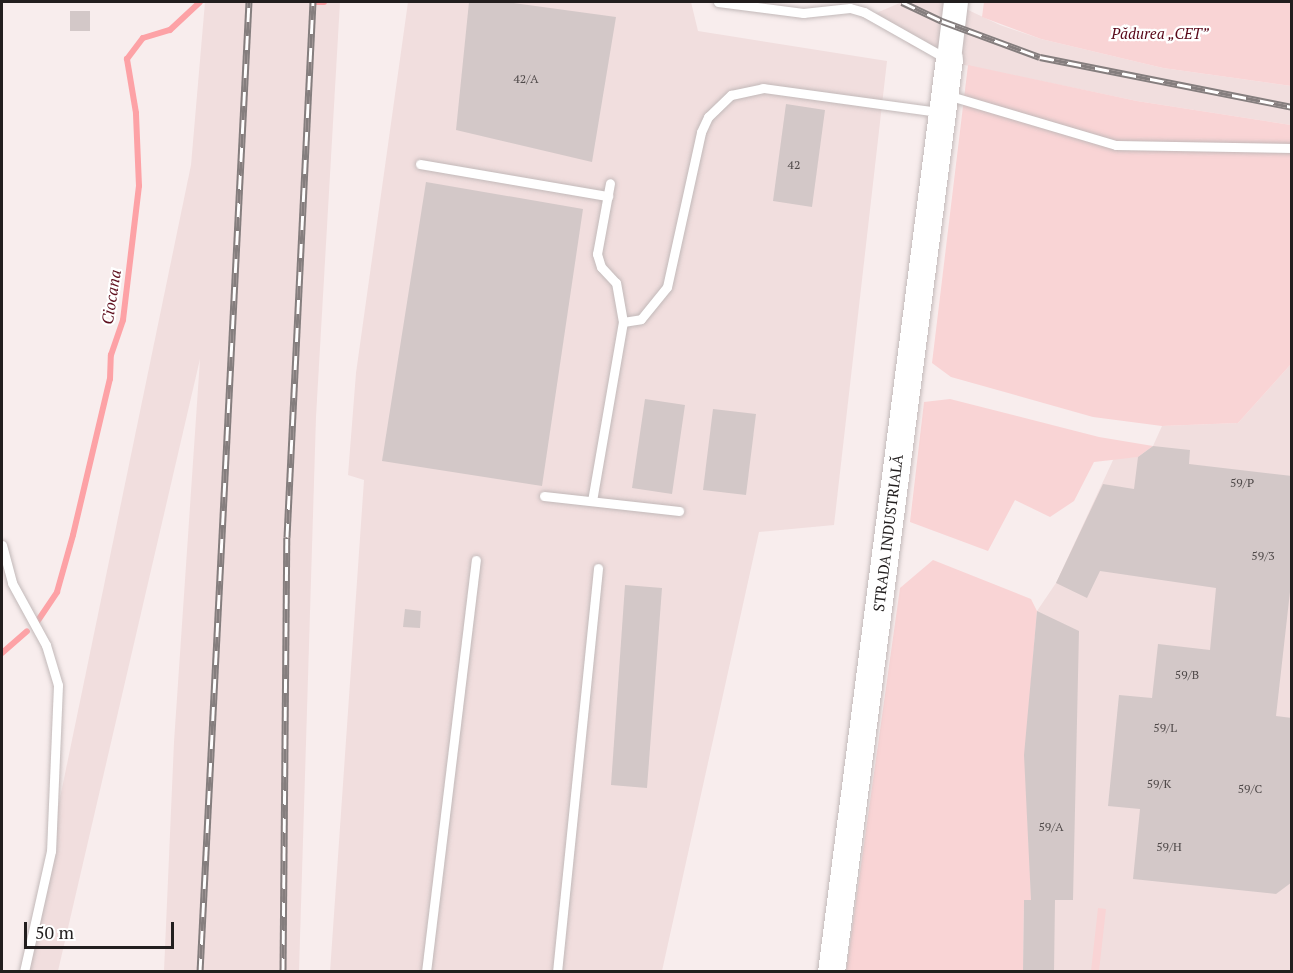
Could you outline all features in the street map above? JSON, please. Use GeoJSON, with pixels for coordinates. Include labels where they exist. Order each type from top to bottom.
{"type":"FeatureCollection","features":[{"type":"Feature","properties":{"kind":"main road","name":"STRADA INDUSTRIALĂ"},"geometry":{"type":"LineString","coordinates":[[831,972],[949,59]]}},
{"type":"Feature","properties":{"kind":"street","name":"STRADA INDUSTRIALĂ"},"geometry":{"type":"LineString","coordinates":[[949,59],[956,2]]}},
{"type":"Feature","properties":{"kind":"lane"},"geometry":{"type":"LineString","coordinates":[[718,2],[803,13],[850,8],[864,12],[949,59]]}},
{"type":"Feature","properties":{"kind":"lane"},"geometry":{"type":"LineString","coordinates":[[623,322],[641,318],[667,287],[700,132],[708,117],[731,95],[764,88],[943,103],[1116,145],[1292,148]]}},
{"type":"Feature","properties":{"kind":"lane"},"geometry":{"type":"LineString","coordinates":[[420,164],[608,196]]}},
{"type":"Feature","properties":{"kind":"lane"},"geometry":{"type":"LineString","coordinates":[[592,501],[623,322],[616,283],[601,267],[597,254],[610,183]]}},
{"type":"Feature","properties":{"kind":"lane"},"geometry":{"type":"LineString","coordinates":[[544,496],[679,511]]}},
{"type":"Feature","properties":{"kind":"lane"},"geometry":{"type":"LineString","coordinates":[[2,545],[12,582],[55,668],[58,685],[51,850],[24,972]]}},
{"type":"Feature","properties":{"kind":"lane"},"geometry":{"type":"LineString","coordinates":[[426,972],[476,560]]}},
{"type":"Feature","properties":{"kind":"lane"},"geometry":{"type":"LineString","coordinates":[[557,972],[598,568]]}},
{"type":"Feature","properties":{"kind":"shaded area"},"geometry":{"type":"Polygon","coordinates":[[[205,2],[340,2],[316,417],[299,971],[164,971],[174,742],[200,359],[58,971],[24,972],[191,165],[205,2]]]}},
{"type":"Feature","properties":{"kind":"shaded area"},"geometry":{"type":"Polygon","coordinates":[[[408,2],[691,2],[698,31],[887,61],[834,525],[759,532],[662,971],[330,972],[364,480],[348,475],[356,373],[408,2]]]}},
{"type":"Feature","properties":{"kind":"shaded area"},"geometry":{"type":"Polygon","coordinates":[[[902,2],[951,2],[1000,25],[1041,39],[1163,68],[1291,86],[1291,125],[1137,101],[955,63],[911,46],[874,14],[902,2]]]}},
{"type":"Feature","properties":{"kind":"shaded area"},"geometry":{"type":"Polygon","coordinates":[[[1291,364],[1291,971],[1023,972],[1024,900],[1030,900],[1025,755],[1037,611],[1056,583],[1114,458],[1138,457],[1153,446],[1162,426],[1238,423],[1291,364]]]}},
{"type":"Feature","properties":{"kind":"green space","name":"Pădurea „CET”"},"geometry":{"type":"Polygon","coordinates":[[[984,2],[1291,2],[1291,86],[1163,68],[1041,39],[982,17],[984,2]]]}},
{"type":"Feature","properties":{"kind":"green space"},"geometry":{"type":"Polygon","coordinates":[[[968,65],[1137,101],[1291,125],[1291,364],[1238,423],[1162,426],[1093,417],[951,377],[932,363],[968,65]]]}},
{"type":"Feature","properties":{"kind":"green space"},"geometry":{"type":"Polygon","coordinates":[[[950,399],[1099,437],[1153,446],[1138,457],[1094,462],[1074,501],[1050,517],[1015,500],[988,551],[910,522],[924,402],[950,399]]]}},
{"type":"Feature","properties":{"kind":"green space"},"geometry":{"type":"Polygon","coordinates":[[[933,560],[1031,599],[1037,611],[1025,755],[1031,900],[1024,900],[1023,971],[846,972],[900,588],[933,560]]]}},
{"type":"Feature","properties":{"kind":"green space"},"geometry":{"type":"Polygon","coordinates":[[[1098,908],[1106,909],[1099,971],[1091,971],[1098,908]]]}},
{"type":"Feature","properties":{"kind":"building"},"geometry":{"type":"Polygon","coordinates":[[[469,2],[507,2],[616,17],[592,162],[456,130],[469,2]]]}},
{"type":"Feature","properties":{"kind":"building"},"geometry":{"type":"Polygon","coordinates":[[[70,11],[90,11],[90,31],[70,31],[70,11]]]}},
{"type":"Feature","properties":{"kind":"building"},"geometry":{"type":"Polygon","coordinates":[[[786,104],[825,110],[812,207],[773,201],[786,104]]]}},
{"type":"Feature","properties":{"kind":"building"},"geometry":{"type":"Polygon","coordinates":[[[426,182],[583,209],[542,486],[382,461],[426,182]]]}},
{"type":"Feature","properties":{"kind":"building"},"geometry":{"type":"Polygon","coordinates":[[[645,399],[685,405],[672,494],[632,488],[645,399]]]}},
{"type":"Feature","properties":{"kind":"building"},"geometry":{"type":"Polygon","coordinates":[[[713,409],[756,414],[746,495],[703,490],[713,409]]]}},
{"type":"Feature","properties":{"kind":"building"},"geometry":{"type":"Polygon","coordinates":[[[1153,446],[1190,450],[1189,464],[1292,476],[1292,574],[1276,716],[1292,718],[1292,882],[1276,894],[1133,879],[1140,809],[1108,806],[1119,695],[1152,698],[1158,644],[1210,650],[1216,588],[1100,571],[1087,598],[1056,583],[1103,484],[1134,489],[1138,457],[1153,446]]]}},
{"type":"Feature","properties":{"kind":"building"},"geometry":{"type":"Polygon","coordinates":[[[625,585],[662,588],[647,788],[611,785],[625,585]]]}},
{"type":"Feature","properties":{"kind":"building"},"geometry":{"type":"Polygon","coordinates":[[[405,609],[421,611],[420,628],[403,627],[405,609]]]}},
{"type":"Feature","properties":{"kind":"building"},"geometry":{"type":"Polygon","coordinates":[[[1037,611],[1079,631],[1073,900],[1055,900],[1054,972],[1023,972],[1024,900],[1031,900],[1024,755],[1037,611]]]}},
{"type":"Feature","properties":{"kind":"waterway","name":"Ciocana"},"geometry":{"type":"LineString","coordinates":[[37,622],[57,592],[110,379],[111,355],[123,320],[139,186],[136,113],[127,59],[143,38],[170,30],[200,2]]}},
{"type":"Feature","properties":{"kind":"waterway","name":"Ciocana"},"geometry":{"type":"LineString","coordinates":[[316,2],[324,2]]}},
{"type":"Feature","properties":{"kind":"waterway","name":"Ciocana"},"geometry":{"type":"LineString","coordinates":[[2,653],[27,631]]}},
{"type":"Feature","properties":{"kind":"railway"},"geometry":{"type":"LineString","coordinates":[[200,972],[249,2]]}},
{"type":"Feature","properties":{"kind":"railway"},"geometry":{"type":"LineString","coordinates":[[283,972],[287,537],[313,2]]}},
{"type":"Feature","properties":{"kind":"railway"},"geometry":{"type":"LineString","coordinates":[[902,2],[942,21],[1040,57],[1292,107]]}}]}
